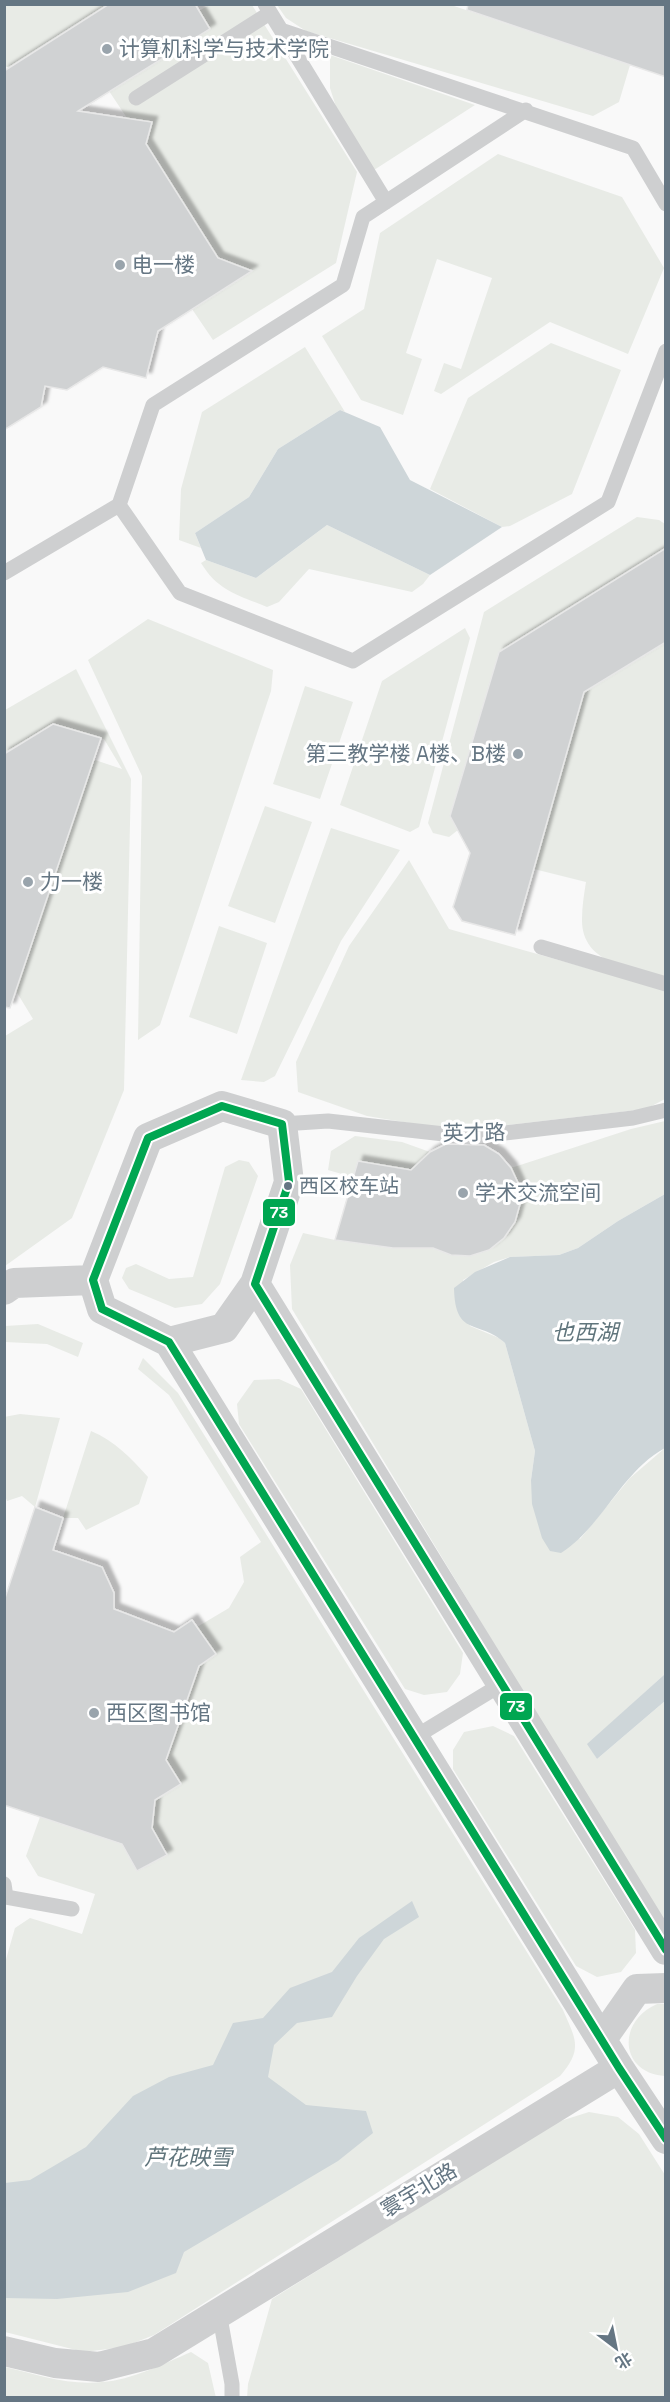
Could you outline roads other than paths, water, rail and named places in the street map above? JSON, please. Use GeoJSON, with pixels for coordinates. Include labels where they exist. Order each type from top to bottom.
{"type":"FeatureCollection","features":[{"type":"Feature","properties":{"kind":"street"},"geometry":{"type":"LineString","coordinates":[[169,1342],[224,1328],[255,1284],[289,1182],[282,1124],[222,1106],[148,1138],[93,1280],[102,1309],[169,1342],[619,2068],[654,2098],[666,2139]]}},
{"type":"Feature","properties":{"kind":"street"},"geometry":{"type":"LineString","coordinates":[[4,1290],[14,1283],[93,1280]]}},
{"type":"Feature","properties":{"kind":"street"},"geometry":{"type":"LineString","coordinates":[[255,1284],[666,1950]]}},
{"type":"Feature","properties":{"kind":"street"},"geometry":{"type":"LineString","coordinates":[[602,2039],[636,1989],[666,1988]]}},
{"type":"Feature","properties":{"kind":"street","name":"寰宇北路"},"geometry":{"type":"LineString","coordinates":[[4,2351],[55,2363],[99,2367],[154,2353],[619,2068]]}},
{"type":"Feature","properties":{"kind":"lane"},"geometry":{"type":"LineString","coordinates":[[136,98],[268,9],[386,202]]}},
{"type":"Feature","properties":{"kind":"lane"},"geometry":{"type":"LineString","coordinates":[[281,30],[526,110],[633,148],[666,204]]}},
{"type":"Feature","properties":{"kind":"lane"},"geometry":{"type":"LineString","coordinates":[[4,573],[119,505],[153,405],[343,285],[363,218],[526,110]]}},
{"type":"Feature","properties":{"kind":"lane"},"geometry":{"type":"LineString","coordinates":[[119,505],[180,593],[353,661],[608,502],[666,351]]}},
{"type":"Feature","properties":{"kind":"lane"},"geometry":{"type":"LineString","coordinates":[[541,947],[666,984]]}},
{"type":"Feature","properties":{"kind":"lane","name":"英才路"},"geometry":{"type":"LineString","coordinates":[[282,1124],[328,1121],[471,1137],[633,1118],[666,1110]]}},
{"type":"Feature","properties":{"kind":"lane"},"geometry":{"type":"LineString","coordinates":[[415,1737],[502,1684]]}},
{"type":"Feature","properties":{"kind":"lane"},"geometry":{"type":"LineString","coordinates":[[5,1894],[72,1909]]}},
{"type":"Feature","properties":{"kind":"lane"},"geometry":{"type":"LineString","coordinates":[[219,2312],[232,2384],[232,2397]]}},
{"type":"Feature","properties":{"kind":"water"},"geometry":{"type":"Polygon","coordinates":[[[340,410],[380,427],[410,480],[502,527],[430,575],[327,525],[256,578],[206,560],[195,533],[249,497],[278,449],[340,410]]]}},
{"type":"Feature","properties":{"kind":"water","name":"也西湖"},"geometry":{"type":"Polygon","coordinates":[[[665,1194],[665,1448],[636,1471],[576,1542],[561,1553],[550,1551],[542,1538],[532,1504],[531,1480],[535,1451],[505,1343],[464,1321],[455,1304],[454,1288],[475,1272],[510,1257],[559,1255],[578,1248],[618,1221],[665,1194]]]}},
{"type":"Feature","properties":{"kind":"water"},"geometry":{"type":"Polygon","coordinates":[[[665,1674],[665,1701],[597,1759],[587,1744],[665,1674]]]}},
{"type":"Feature","properties":{"kind":"water","name":"芦花映雪"},"geometry":{"type":"Polygon","coordinates":[[[412,1901],[419,1917],[384,1939],[357,1976],[332,2017],[297,2023],[274,2045],[268,2077],[306,2105],[366,2111],[373,2133],[338,2161],[184,2252],[176,2273],[128,2292],[57,2299],[5,2298],[5,2183],[30,2180],[86,2147],[133,2096],[169,2077],[213,2065],[233,2023],[263,2018],[290,1988],[332,1972],[359,1938],[412,1901]]]}},
{"type":"Feature","properties":{"kind":"place","name":"计算机科学与技术学院"},"geometry":{"type":"Point","coordinates":[107,49]}},
{"type":"Feature","properties":{"kind":"place","name":"电一楼"},"geometry":{"type":"Point","coordinates":[120,265]}},
{"type":"Feature","properties":{"kind":"place","name":"第三教学楼 A楼、B楼"},"geometry":{"type":"Point","coordinates":[518,754]}},
{"type":"Feature","properties":{"kind":"place","name":"力一楼"},"geometry":{"type":"Point","coordinates":[28,882]}},
{"type":"Feature","properties":{"kind":"place","name":"西区校车站"},"geometry":{"type":"Point","coordinates":[288,1186]}},
{"type":"Feature","properties":{"kind":"place","name":"学术交流空间"},"geometry":{"type":"Point","coordinates":[463,1193]}},
{"type":"Feature","properties":{"kind":"place","name":"西区图书馆"},"geometry":{"type":"Point","coordinates":[94,1713]}}]}
